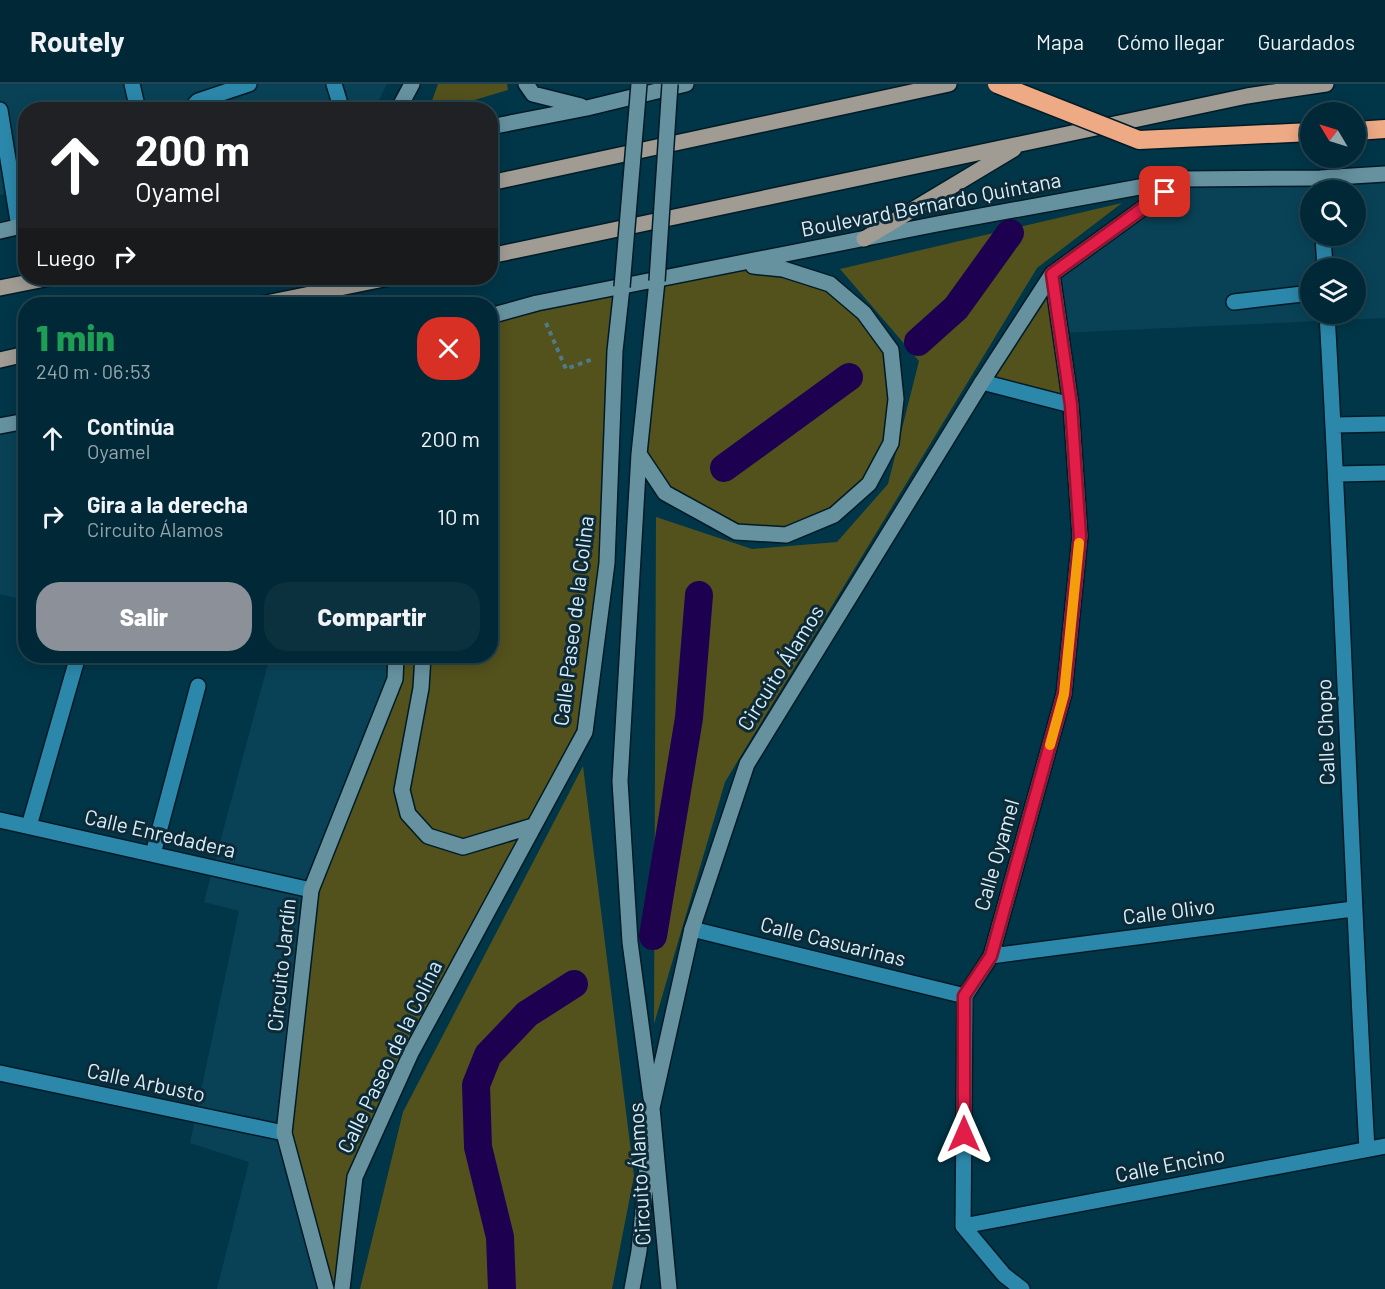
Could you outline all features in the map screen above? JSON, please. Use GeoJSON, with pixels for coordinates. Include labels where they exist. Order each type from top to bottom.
{"type":"FeatureCollection","features":[{"type":"Feature","properties":{"kind":"highway"},"geometry":{"type":"LineString","coordinates":[[997,84],[1139,140],[1300,133]]}},
{"type":"Feature","properties":{"kind":"highway"},"geometry":{"type":"LineString","coordinates":[[1366,130],[1385,129]]}},
{"type":"Feature","properties":{"kind":"main road"},"geometry":{"type":"LineString","coordinates":[[498,181],[949,84]]}},
{"type":"Feature","properties":{"kind":"main road","name":"Boulevard Bernardo Quintana"},"geometry":{"type":"LineString","coordinates":[[498,254],[1247,96],[1326,84]]}},
{"type":"Feature","properties":{"kind":"main road"},"geometry":{"type":"LineString","coordinates":[[864,239],[1024,143]]}},
{"type":"Feature","properties":{"kind":"main road"},"geometry":{"type":"LineString","coordinates":[[0,288],[18,284]]}},
{"type":"Feature","properties":{"kind":"main road"},"geometry":{"type":"LineString","coordinates":[[295,297],[354,285]]}},
{"type":"Feature","properties":{"kind":"main road"},"geometry":{"type":"LineString","coordinates":[[0,360],[18,356]]}},
{"type":"Feature","properties":{"kind":"street"},"geometry":{"type":"LineString","coordinates":[[132,84],[136,102]]}},
{"type":"Feature","properties":{"kind":"street"},"geometry":{"type":"LineString","coordinates":[[197,102],[249,84]]}},
{"type":"Feature","properties":{"kind":"street"},"geometry":{"type":"LineString","coordinates":[[334,84],[340,102]]}},
{"type":"Feature","properties":{"kind":"street"},"geometry":{"type":"LineString","coordinates":[[402,102],[412,84]]}},
{"type":"Feature","properties":{"kind":"street"},"geometry":{"type":"LineString","coordinates":[[526,84],[533,94],[587,108]]}},
{"type":"Feature","properties":{"kind":"street","name":"Calle Paseo de la Colina"},"geometry":{"type":"LineString","coordinates":[[342,1289],[354,1177],[411,1053],[585,732],[607,563],[615,351],[639,84]]}},
{"type":"Feature","properties":{"kind":"street"},"geometry":{"type":"LineString","coordinates":[[632,1289],[639,1251],[652,1108],[630,942],[621,781],[639,454],[656,293],[670,84]]}},
{"type":"Feature","properties":{"kind":"street"},"geometry":{"type":"LineString","coordinates":[[498,125],[587,108],[686,84]]}},
{"type":"Feature","properties":{"kind":"street"},"geometry":{"type":"LineString","coordinates":[[0,110],[18,205]]}},
{"type":"Feature","properties":{"kind":"street","name":"Boulevard Bernardo Quintana"},"geometry":{"type":"LineString","coordinates":[[1346,180],[1385,174]]}},
{"type":"Feature","properties":{"kind":"street","name":"Boulevard Bernardo Quintana"},"geometry":{"type":"LineString","coordinates":[[498,313],[537,303],[864,239],[1183,179],[1300,183]]}},
{"type":"Feature","properties":{"kind":"street","name":"Circuito Álamos"},"geometry":{"type":"LineString","coordinates":[[669,1289],[652,1108],[692,929],[747,764],[982,381],[1052,274],[1183,179]]}},
{"type":"Feature","properties":{"kind":"street"},"geometry":{"type":"LineString","coordinates":[[0,231],[18,227]]}},
{"type":"Feature","properties":{"kind":"street"},"geometry":{"type":"LineString","coordinates":[[639,454],[665,493],[736,532],[786,535],[834,515],[869,484],[891,443],[896,399],[891,350],[864,312],[830,284],[783,269],[735,265]]}},
{"type":"Feature","properties":{"kind":"street","name":"Calle Oyamel"},"geometry":{"type":"LineString","coordinates":[[964,996],[991,956],[1064,694],[1080,536],[1071,405],[1052,274]]}},
{"type":"Feature","properties":{"kind":"street"},"geometry":{"type":"LineString","coordinates":[[1234,302],[1300,294]]}},
{"type":"Feature","properties":{"kind":"street","name":"Calle Chopo"},"geometry":{"type":"LineString","coordinates":[[1328,324],[1337,474],[1353,909],[1367,1149]]}},
{"type":"Feature","properties":{"kind":"street"},"geometry":{"type":"LineString","coordinates":[[982,381],[1071,405]]}},
{"type":"Feature","properties":{"kind":"street"},"geometry":{"type":"LineString","coordinates":[[0,426],[18,423]]}},
{"type":"Feature","properties":{"kind":"street"},"geometry":{"type":"LineString","coordinates":[[1334,425],[1385,424]]}},
{"type":"Feature","properties":{"kind":"street"},"geometry":{"type":"LineString","coordinates":[[1337,474],[1385,473]]}},
{"type":"Feature","properties":{"kind":"street"},"geometry":{"type":"LineString","coordinates":[[28,826],[76,663]]}},
{"type":"Feature","properties":{"kind":"street","name":"Circuito Jardín"},"geometry":{"type":"LineString","coordinates":[[326,1289],[284,1133],[311,890],[395,678],[396,663]]}},
{"type":"Feature","properties":{"kind":"street"},"geometry":{"type":"LineString","coordinates":[[423,663],[421,688],[402,790],[408,814],[428,837],[463,847],[533,826]]}},
{"type":"Feature","properties":{"kind":"street"},"geometry":{"type":"LineString","coordinates":[[153,854],[198,686]]}},
{"type":"Feature","properties":{"kind":"street","name":"Calle Enredadera"},"geometry":{"type":"LineString","coordinates":[[0,820],[311,890]]}},
{"type":"Feature","properties":{"kind":"street","name":"Calle Olivo"},"geometry":{"type":"LineString","coordinates":[[991,956],[1353,909]]}},
{"type":"Feature","properties":{"kind":"street","name":"Calle Casuarinas"},"geometry":{"type":"LineString","coordinates":[[692,929],[964,996]]}},
{"type":"Feature","properties":{"kind":"street"},"geometry":{"type":"LineString","coordinates":[[964,996],[963,1226],[1004,1275],[1022,1289]]}},
{"type":"Feature","properties":{"kind":"street","name":"Calle Arbusto"},"geometry":{"type":"LineString","coordinates":[[0,1073],[284,1133]]}},
{"type":"Feature","properties":{"kind":"street","name":"Calle Encino"},"geometry":{"type":"LineString","coordinates":[[963,1226],[1385,1146]]}},
{"type":"Feature","properties":{"kind":"path"},"geometry":{"type":"LineString","coordinates":[[537,303],[566,369],[615,351]]}},
{"type":"Feature","properties":{"kind":"shaded area"},"geometry":{"type":"Polygon","coordinates":[[[0,84],[387,84],[378,102],[18,102],[18,191],[0,195],[0,84]]]}},
{"type":"Feature","properties":{"kind":"shaded area"},"geometry":{"type":"Polygon","coordinates":[[[438,84],[507,84],[508,90],[468,102],[432,102],[438,84]]]}},
{"type":"Feature","properties":{"kind":"shaded area"},"geometry":{"type":"Polygon","coordinates":[[[1385,174],[1385,318],[1366,319],[1366,258],[1300,258],[1300,322],[1060,333],[1052,274],[1183,179],[1385,174]]]}},
{"type":"Feature","properties":{"kind":"shaded area"},"geometry":{"type":"Polygon","coordinates":[[[1122,203],[1037,268],[725,782],[654,1024],[656,517],[752,549],[837,542],[888,484],[919,361],[840,269],[1122,203]]]}},
{"type":"Feature","properties":{"kind":"shaded area"},"geometry":{"type":"Polygon","coordinates":[[[735,265],[830,284],[891,350],[891,443],[869,484],[834,515],[786,535],[736,532],[665,493],[639,454],[657,281],[735,265]]]}},
{"type":"Feature","properties":{"kind":"shaded area"},"geometry":{"type":"Polygon","coordinates":[[[1052,274],[1071,405],[982,382],[1052,274]]]}},
{"type":"Feature","properties":{"kind":"shaded area"},"geometry":{"type":"Polygon","coordinates":[[[621,286],[607,563],[585,732],[355,1177],[342,1289],[326,1289],[284,1133],[311,890],[393,663],[498,663],[498,314],[621,286]]]}},
{"type":"Feature","properties":{"kind":"shaded area"},"geometry":{"type":"Polygon","coordinates":[[[18,422],[18,598],[0,594],[0,426],[18,422]]]}},
{"type":"Feature","properties":{"kind":"shaded area"},"geometry":{"type":"Polygon","coordinates":[[[268,663],[395,663],[326,1289],[217,1289],[249,1162],[190,1143],[239,911],[204,902],[268,663]]]}},
{"type":"Feature","properties":{"kind":"shaded area"},"geometry":{"type":"Polygon","coordinates":[[[583,766],[634,1176],[612,1289],[360,1289],[403,1112],[583,766]]]}},
{"type":"Feature","properties":{"kind":"waterway"},"geometry":{"type":"LineString","coordinates":[[918,342],[956,308],[1010,233]]}},
{"type":"Feature","properties":{"kind":"waterway"},"geometry":{"type":"LineString","coordinates":[[724,468],[849,377]]}},
{"type":"Feature","properties":{"kind":"waterway"},"geometry":{"type":"LineString","coordinates":[[653,936],[689,718],[699,595]]}},
{"type":"Feature","properties":{"kind":"waterway"},"geometry":{"type":"LineString","coordinates":[[502,1289],[500,1237],[478,1147],[476,1085],[488,1055],[527,1014],[574,984]]}},
{"type":"Feature","properties":{"kind":"slow traffic"},"geometry":{"type":"LineString","coordinates":[[1050,745],[1064,694],[1079,543]]}},
{"type":"Feature","properties":{"kind":"route"},"geometry":{"type":"LineString","coordinates":[[964,1134],[964,996],[991,956],[1064,694],[1080,536],[1071,405],[1052,274],[1165,192]]}}]}
